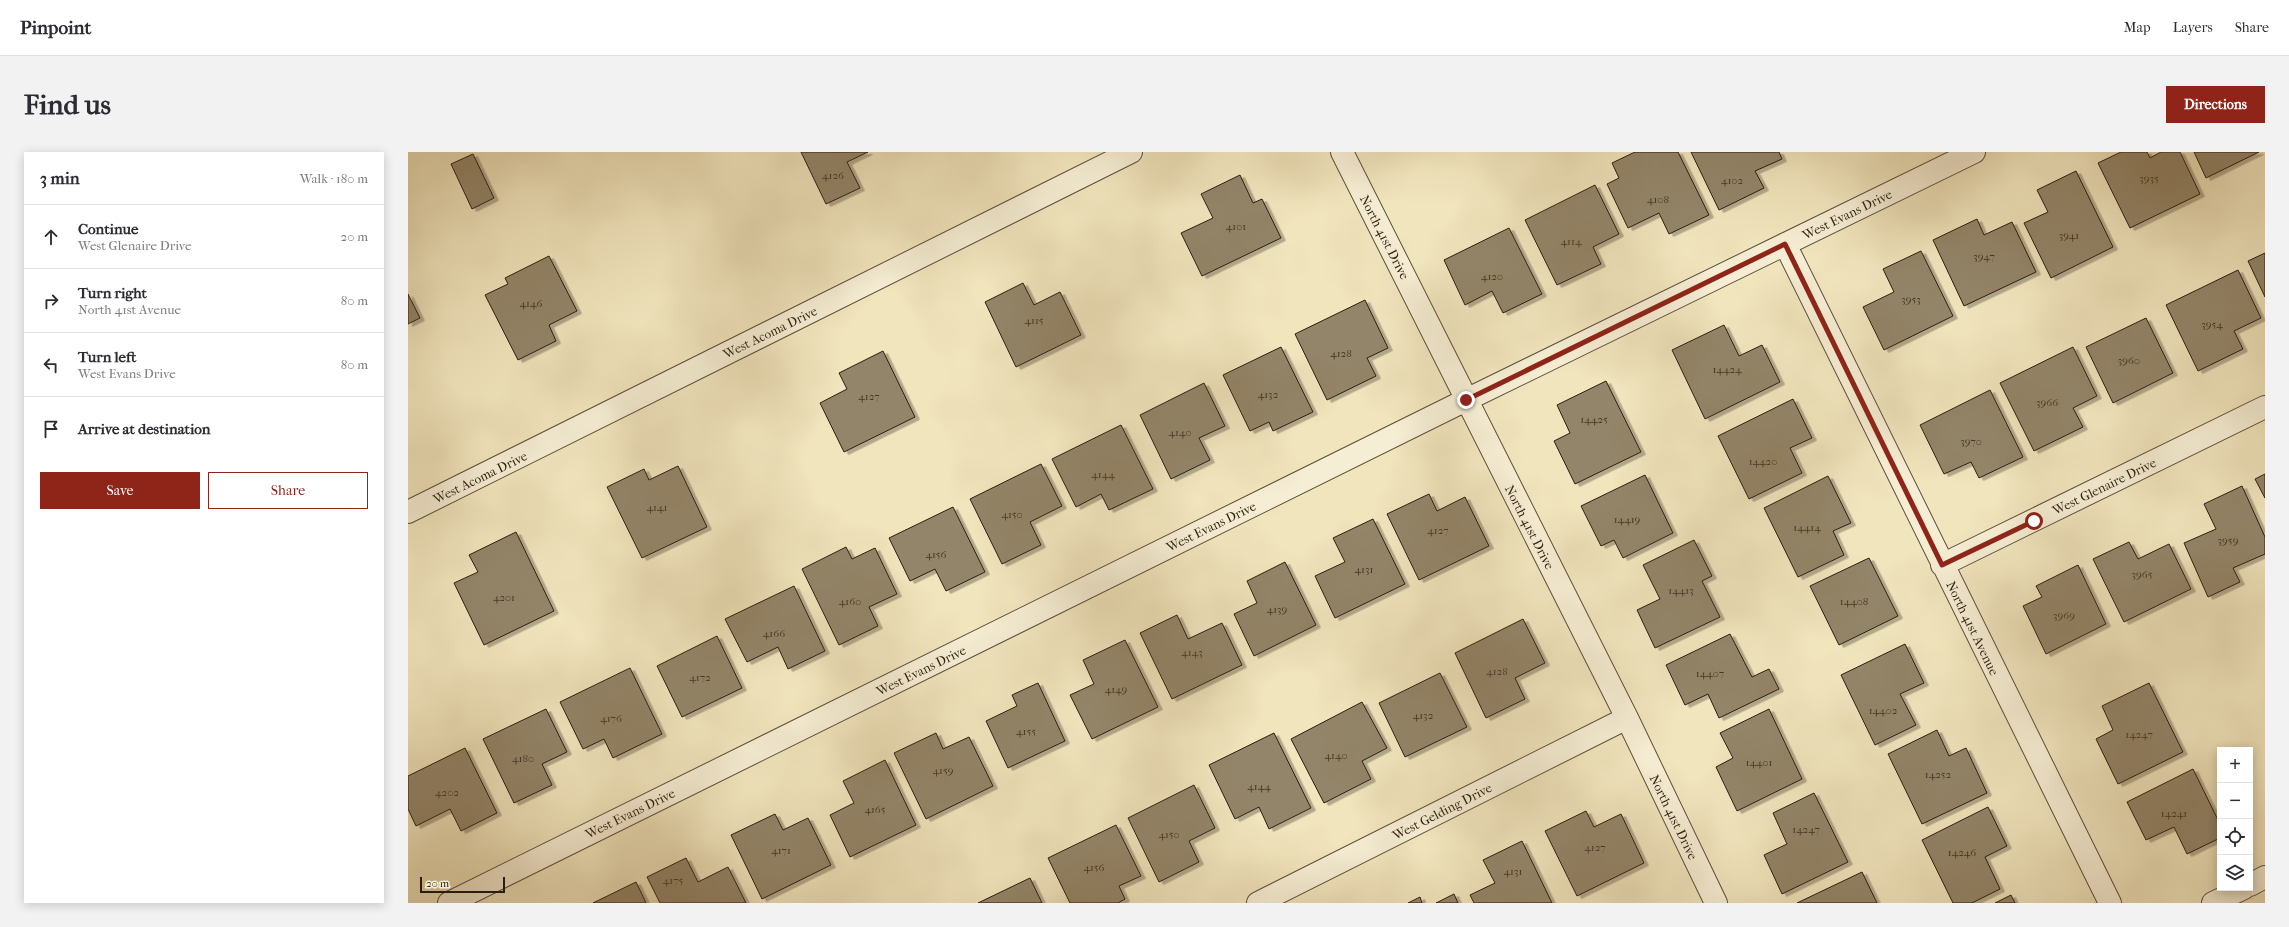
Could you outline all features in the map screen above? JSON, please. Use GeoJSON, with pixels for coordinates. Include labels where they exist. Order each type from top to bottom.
{"type":"FeatureCollection","features":[{"type":"Feature","properties":{"kind":"street","name":"West Acoma Drive"},"geometry":{"type":"LineString","coordinates":[[408,512],[1131,152]]}},
{"type":"Feature","properties":{"kind":"street","name":"North 41st Drive"},"geometry":{"type":"LineString","coordinates":[[1342,152],[1626,718],[1716,903]]}},
{"type":"Feature","properties":{"kind":"street","name":"West Evans Drive"},"geometry":{"type":"LineString","coordinates":[[449,903],[1466,400],[1974,152]]}},
{"type":"Feature","properties":{"kind":"street","name":"North 41st Avenue"},"geometry":{"type":"LineString","coordinates":[[1785,244],[2110,903]]}},
{"type":"Feature","properties":{"kind":"street","name":"West Glenaire Drive"},"geometry":{"type":"LineString","coordinates":[[1942,565],[2265,407]]}},
{"type":"Feature","properties":{"kind":"street","name":"West Gelding Drive"},"geometry":{"type":"LineString","coordinates":[[1258,903],[1626,718]]}},
{"type":"Feature","properties":{"kind":"street"},"geometry":{"type":"LineString","coordinates":[[2253,883],[2265,877]]}},
{"type":"Feature","properties":{"kind":"street"},"geometry":{"type":"LineString","coordinates":[[2214,903],[2238,891]]}},
{"type":"Feature","properties":{"kind":"building"},"geometry":{"type":"Polygon","coordinates":[[[801,152],[868,152],[847,162],[860,188],[826,204],[801,152]]]}},
{"type":"Feature","properties":{"kind":"building"},"geometry":{"type":"Polygon","coordinates":[[[1635,152],[1678,152],[1709,215],[1669,234],[1659,213],[1628,228],[1607,184],[1619,178],[1612,163],[1635,152]]]}},
{"type":"Feature","properties":{"kind":"building"},"geometry":{"type":"Polygon","coordinates":[[[1691,152],[1779,152],[1782,159],[1755,171],[1764,188],[1719,210],[1691,152]]]}},
{"type":"Feature","properties":{"kind":"building"},"geometry":{"type":"Polygon","coordinates":[[[2121,152],[2147,152],[2150,158],[2161,152],[2180,152],[2200,194],[2130,228],[2098,163],[2121,152]]]}},
{"type":"Feature","properties":{"kind":"building"},"geometry":{"type":"Polygon","coordinates":[[[2194,152],[2259,152],[2206,178],[2194,152]]]}},
{"type":"Feature","properties":{"kind":"building"},"geometry":{"type":"Polygon","coordinates":[[[473,154],[494,198],[472,209],[451,164],[473,154]]]}},
{"type":"Feature","properties":{"kind":"building"},"geometry":{"type":"Polygon","coordinates":[[[2076,171],[2113,247],[2051,278],[2024,223],[2048,212],[2037,190],[2076,171]]]}},
{"type":"Feature","properties":{"kind":"building"},"geometry":{"type":"Polygon","coordinates":[[[1240,175],[1253,203],[1262,199],[1281,238],[1202,276],[1181,233],[1213,218],[1201,194],[1240,175]]]}},
{"type":"Feature","properties":{"kind":"building"},"geometry":{"type":"Polygon","coordinates":[[[1595,185],[1619,234],[1593,247],[1601,264],[1557,285],[1525,220],[1595,185]]]}},
{"type":"Feature","properties":{"kind":"building"},"geometry":{"type":"Polygon","coordinates":[[[1977,219],[1984,235],[2012,222],[2036,272],[1964,306],[1933,240],[1977,219]]]}},
{"type":"Feature","properties":{"kind":"building"},"geometry":{"type":"Polygon","coordinates":[[[1509,228],[1542,294],[1503,313],[1492,291],[1465,305],[1444,260],[1509,228]]]}},
{"type":"Feature","properties":{"kind":"building"},"geometry":{"type":"Polygon","coordinates":[[[1921,251],[1953,316],[1884,350],[1863,307],[1894,292],[1883,269],[1921,251]]]}},
{"type":"Feature","properties":{"kind":"building"},"geometry":{"type":"Polygon","coordinates":[[[2265,253],[2265,297],[2248,261],[2265,253]]]}},
{"type":"Feature","properties":{"kind":"building"},"geometry":{"type":"Polygon","coordinates":[[[549,256],[577,311],[549,325],[556,341],[518,360],[485,295],[508,284],[505,278],[549,256]]]}},
{"type":"Feature","properties":{"kind":"building"},"geometry":{"type":"Polygon","coordinates":[[[2238,270],[2261,318],[2234,331],[2243,349],[2198,371],[2166,305],[2238,270]]]}},
{"type":"Feature","properties":{"kind":"building"},"geometry":{"type":"Polygon","coordinates":[[[1023,283],[1034,305],[1060,292],[1081,335],[1016,367],[985,302],[1023,283]]]}},
{"type":"Feature","properties":{"kind":"building"},"geometry":{"type":"Polygon","coordinates":[[[408,294],[420,318],[408,324],[408,294]]]}},
{"type":"Feature","properties":{"kind":"building"},"geometry":{"type":"Polygon","coordinates":[[[1365,300],[1388,348],[1367,358],[1376,376],[1327,400],[1295,334],[1365,300]]]}},
{"type":"Feature","properties":{"kind":"building"},"geometry":{"type":"Polygon","coordinates":[[[2146,318],[2173,373],[2113,403],[2086,347],[2146,318]]]}},
{"type":"Feature","properties":{"kind":"building"},"geometry":{"type":"Polygon","coordinates":[[[1724,325],[1739,356],[1762,345],[1780,382],[1705,419],[1672,350],[1724,325]]]}},
{"type":"Feature","properties":{"kind":"building"},"geometry":{"type":"Polygon","coordinates":[[[1281,347],[1313,412],[1273,431],[1269,422],[1250,431],[1223,375],[1281,347]]]}},
{"type":"Feature","properties":{"kind":"building"},"geometry":{"type":"Polygon","coordinates":[[[2073,347],[2097,396],[2073,408],[2083,427],[2034,451],[2000,383],[2073,347]]]}},
{"type":"Feature","properties":{"kind":"building"},"geometry":{"type":"Polygon","coordinates":[[[883,351],[915,417],[844,452],[820,403],[847,389],[839,373],[883,351]]]}},
{"type":"Feature","properties":{"kind":"building"},"geometry":{"type":"Polygon","coordinates":[[[1606,381],[1641,452],[1575,484],[1554,441],[1570,433],[1557,405],[1606,381]]]}},
{"type":"Feature","properties":{"kind":"building"},"geometry":{"type":"Polygon","coordinates":[[[1204,383],[1225,426],[1199,438],[1210,460],[1171,479],[1140,415],[1204,383]]]}},
{"type":"Feature","properties":{"kind":"building"},"geometry":{"type":"Polygon","coordinates":[[[1990,390],[2023,457],[1979,478],[1971,462],[1944,474],[1920,425],[1990,390]]]}},
{"type":"Feature","properties":{"kind":"building"},"geometry":{"type":"Polygon","coordinates":[[[1793,399],[1812,438],[1790,448],[1802,473],[1749,499],[1718,436],[1793,399]]]}},
{"type":"Feature","properties":{"kind":"building"},"geometry":{"type":"Polygon","coordinates":[[[1121,425],[1153,489],[1109,510],[1101,494],[1076,507],[1052,459],[1121,425]]]}},
{"type":"Feature","properties":{"kind":"building"},"geometry":{"type":"Polygon","coordinates":[[[1041,464],[1062,506],[1030,522],[1041,545],[1002,564],[970,499],[1041,464]]]}},
{"type":"Feature","properties":{"kind":"building"},"geometry":{"type":"Polygon","coordinates":[[[678,466],[707,527],[642,558],[607,487],[644,469],[649,480],[678,466]]]}},
{"type":"Feature","properties":{"kind":"building"},"geometry":{"type":"Polygon","coordinates":[[[2265,474],[2265,498],[2255,479],[2265,474]]]}},
{"type":"Feature","properties":{"kind":"building"},"geometry":{"type":"Polygon","coordinates":[[[1645,475],[1673,533],[1623,558],[1614,540],[1601,546],[1581,506],[1645,475]]]}},
{"type":"Feature","properties":{"kind":"building"},"geometry":{"type":"Polygon","coordinates":[[[1828,476],[1851,523],[1833,531],[1844,555],[1798,577],[1764,508],[1828,476]]]}},
{"type":"Feature","properties":{"kind":"building"},"geometry":{"type":"Polygon","coordinates":[[[2242,486],[2265,537],[2265,554],[2233,568],[2240,582],[2208,597],[2184,543],[2216,529],[2204,504],[2242,486]]]}},
{"type":"Feature","properties":{"kind":"building"},"geometry":{"type":"Polygon","coordinates":[[[1429,494],[1437,511],[1465,497],[1489,546],[1419,580],[1387,514],[1429,494]]]}},
{"type":"Feature","properties":{"kind":"building"},"geometry":{"type":"Polygon","coordinates":[[[953,507],[985,572],[946,591],[935,569],[910,581],[889,538],[953,507]]]}},
{"type":"Feature","properties":{"kind":"building"},"geometry":{"type":"Polygon","coordinates":[[[1373,519],[1405,584],[1335,618],[1315,576],[1345,562],[1333,538],[1373,519]]]}},
{"type":"Feature","properties":{"kind":"building"},"geometry":{"type":"Polygon","coordinates":[[[516,532],[554,611],[484,645],[454,583],[478,572],[469,555],[516,532]]]}},
{"type":"Feature","properties":{"kind":"building"},"geometry":{"type":"Polygon","coordinates":[[[1694,540],[1712,576],[1702,581],[1720,617],[1655,648],[1637,610],[1660,599],[1643,565],[1694,540]]]}},
{"type":"Feature","properties":{"kind":"building"},"geometry":{"type":"Polygon","coordinates":[[[2129,542],[2138,559],[2169,544],[2191,589],[2124,622],[2093,559],[2129,542]]]}},
{"type":"Feature","properties":{"kind":"building"},"geometry":{"type":"Polygon","coordinates":[[[846,547],[852,559],[875,548],[897,594],[869,607],[878,626],[839,645],[802,569],[846,547]]]}},
{"type":"Feature","properties":{"kind":"building"},"geometry":{"type":"Polygon","coordinates":[[[1869,558],[1898,616],[1839,645],[1810,586],[1869,558]]]}},
{"type":"Feature","properties":{"kind":"building"},"geometry":{"type":"Polygon","coordinates":[[[1285,562],[1316,625],[1254,656],[1234,614],[1257,603],[1247,581],[1285,562]]]}},
{"type":"Feature","properties":{"kind":"building"},"geometry":{"type":"Polygon","coordinates":[[[2078,565],[2106,624],[2046,654],[2023,606],[2042,597],[2036,586],[2078,565]]]}},
{"type":"Feature","properties":{"kind":"building"},"geometry":{"type":"Polygon","coordinates":[[[794,586],[825,651],[788,669],[778,647],[747,662],[725,619],[794,586]]]}},
{"type":"Feature","properties":{"kind":"building"},"geometry":{"type":"Polygon","coordinates":[[[1177,615],[1188,639],[1222,623],[1242,665],[1172,699],[1140,633],[1177,615]]]}},
{"type":"Feature","properties":{"kind":"building"},"geometry":{"type":"Polygon","coordinates":[[[1523,619],[1545,663],[1515,678],[1525,699],[1486,718],[1455,653],[1523,619]]]}},
{"type":"Feature","properties":{"kind":"building"},"geometry":{"type":"Polygon","coordinates":[[[1730,634],[1752,677],[1769,669],[1779,689],[1719,718],[1708,694],[1685,705],[1666,665],[1730,634]]]}},
{"type":"Feature","properties":{"kind":"building"},"geometry":{"type":"Polygon","coordinates":[[[717,636],[742,688],[682,717],[657,666],[717,636]]]}},
{"type":"Feature","properties":{"kind":"building"},"geometry":{"type":"Polygon","coordinates":[[[1125,640],[1158,707],[1092,739],[1070,695],[1094,684],[1083,660],[1125,640]]]}},
{"type":"Feature","properties":{"kind":"building"},"geometry":{"type":"Polygon","coordinates":[[[1905,644],[1924,683],[1900,694],[1916,725],[1875,745],[1841,675],[1905,644]]]}},
{"type":"Feature","properties":{"kind":"building"},"geometry":{"type":"Polygon","coordinates":[[[630,668],[662,734],[613,758],[604,739],[583,749],[560,702],[630,668]]]}},
{"type":"Feature","properties":{"kind":"building"},"geometry":{"type":"Polygon","coordinates":[[[1440,673],[1467,727],[1405,757],[1379,703],[1440,673]]]}},
{"type":"Feature","properties":{"kind":"building"},"geometry":{"type":"Polygon","coordinates":[[[1038,683],[1065,741],[1008,768],[986,721],[1017,706],[1012,695],[1038,683]]]}},
{"type":"Feature","properties":{"kind":"building"},"geometry":{"type":"Polygon","coordinates":[[[2149,683],[2183,752],[2118,784],[2096,739],[2113,730],[2102,706],[2149,683]]]}},
{"type":"Feature","properties":{"kind":"building"},"geometry":{"type":"Polygon","coordinates":[[[1362,702],[1387,748],[1362,761],[1371,779],[1324,803],[1291,739],[1362,702]]]}},
{"type":"Feature","properties":{"kind":"building"},"geometry":{"type":"Polygon","coordinates":[[[546,709],[567,752],[542,764],[552,785],[514,803],[483,739],[546,709]]]}},
{"type":"Feature","properties":{"kind":"building"},"geometry":{"type":"Polygon","coordinates":[[[1769,709],[1802,779],[1737,811],[1716,767],[1733,758],[1720,733],[1769,709]]]}},
{"type":"Feature","properties":{"kind":"building"},"geometry":{"type":"Polygon","coordinates":[[[1937,730],[1949,756],[1966,748],[1987,793],[1922,824],[1888,754],[1937,730]]]}},
{"type":"Feature","properties":{"kind":"building"},"geometry":{"type":"Polygon","coordinates":[[[936,733],[943,749],[969,737],[993,786],[926,819],[894,753],[936,733]]]}},
{"type":"Feature","properties":{"kind":"building"},"geometry":{"type":"Polygon","coordinates":[[[1274,733],[1311,808],[1269,829],[1259,807],[1235,819],[1209,765],[1274,733]]]}},
{"type":"Feature","properties":{"kind":"building"},"geometry":{"type":"Polygon","coordinates":[[[465,748],[497,813],[461,831],[450,809],[416,826],[408,809],[408,776],[465,748]]]}},
{"type":"Feature","properties":{"kind":"building"},"geometry":{"type":"Polygon","coordinates":[[[885,760],[916,825],[850,857],[830,815],[854,803],[843,781],[885,760]]]}},
{"type":"Feature","properties":{"kind":"building"},"geometry":{"type":"Polygon","coordinates":[[[2193,769],[2217,818],[2217,839],[2187,854],[2174,827],[2146,840],[2127,802],[2193,769]]]}},
{"type":"Feature","properties":{"kind":"building"},"geometry":{"type":"Polygon","coordinates":[[[1194,785],[1215,828],[1189,841],[1199,862],[1159,882],[1128,818],[1194,785]]]}},
{"type":"Feature","properties":{"kind":"building"},"geometry":{"type":"Polygon","coordinates":[[[1814,793],[1848,862],[1782,894],[1764,855],[1787,844],[1773,813],[1814,793]]]}},
{"type":"Feature","properties":{"kind":"building"},"geometry":{"type":"Polygon","coordinates":[[[1988,807],[2007,846],[1985,857],[2000,889],[1972,903],[1953,903],[1922,840],[1988,807]]]}},
{"type":"Feature","properties":{"kind":"building"},"geometry":{"type":"Polygon","coordinates":[[[1586,811],[1594,827],[1621,814],[1644,863],[1577,896],[1545,831],[1586,811]]]}},
{"type":"Feature","properties":{"kind":"building"},"geometry":{"type":"Polygon","coordinates":[[[775,814],[783,830],[808,818],[831,865],[762,899],[731,835],[775,814]]]}},
{"type":"Feature","properties":{"kind":"building"},"geometry":{"type":"Polygon","coordinates":[[[1116,825],[1141,876],[1119,886],[1125,899],[1118,903],[1070,903],[1048,858],[1116,825]]]}},
{"type":"Feature","properties":{"kind":"building"},"geometry":{"type":"Polygon","coordinates":[[[1522,841],[1552,903],[1474,903],[1470,895],[1495,883],[1483,860],[1522,841]]]}},
{"type":"Feature","properties":{"kind":"building"},"geometry":{"type":"Polygon","coordinates":[[[686,858],[698,882],[728,867],[746,903],[660,903],[647,877],[686,858]]]}},
{"type":"Feature","properties":{"kind":"building"},"geometry":{"type":"Polygon","coordinates":[[[1862,872],[1877,903],[1797,903],[1862,872]]]}},
{"type":"Feature","properties":{"kind":"building"},"geometry":{"type":"Polygon","coordinates":[[[1030,878],[1042,903],[978,903],[1030,878]]]}},
{"type":"Feature","properties":{"kind":"building"},"geometry":{"type":"Polygon","coordinates":[[[636,882],[646,903],[593,903],[636,882]]]}},
{"type":"Feature","properties":{"kind":"building"},"geometry":{"type":"Polygon","coordinates":[[[1454,894],[1458,903],[1436,903],[1454,894]]]}},
{"type":"Feature","properties":{"kind":"building"},"geometry":{"type":"Polygon","coordinates":[[[2011,895],[2015,903],[1995,903],[2011,895]]]}},
{"type":"Feature","properties":{"kind":"building"},"geometry":{"type":"Polygon","coordinates":[[[1420,897],[1422,903],[1408,903],[1420,897]]]}},
{"type":"Feature","properties":{"kind":"route"},"geometry":{"type":"LineString","coordinates":[[1466,400],[1785,244],[1942,565],[2034,521]]}}]}
